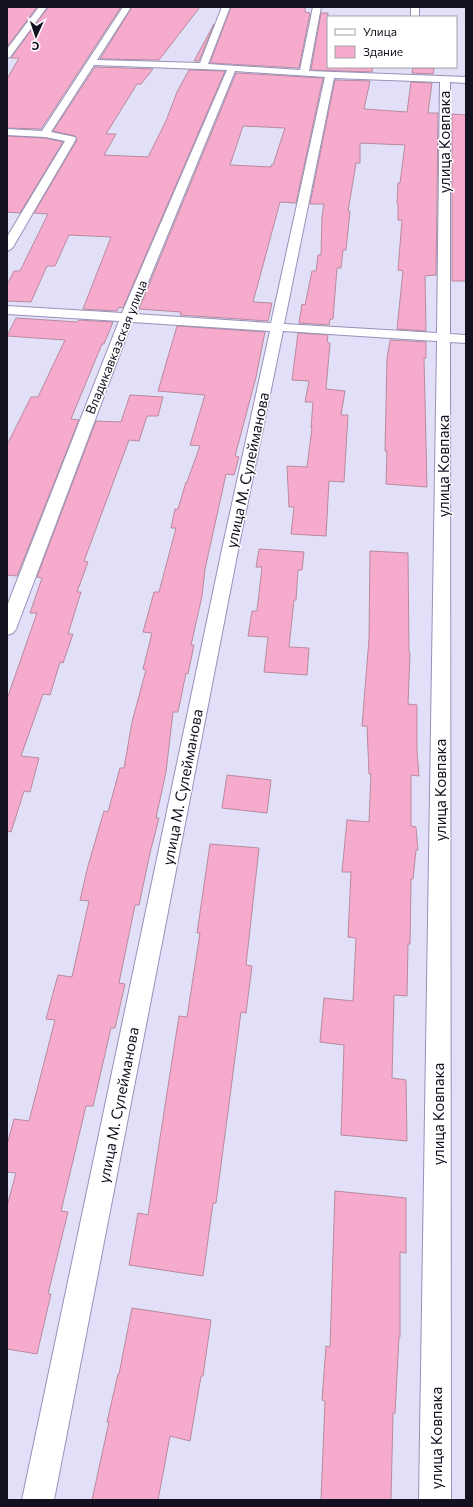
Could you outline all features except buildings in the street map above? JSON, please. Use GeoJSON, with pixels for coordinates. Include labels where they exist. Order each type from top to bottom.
{"type":"FeatureCollection","features":[{"type":"Feature","properties":{"kind":"street"},"geometry":{"type":"LineString","coordinates":[[7,55],[44,7]]}},
{"type":"Feature","properties":{"kind":"street"},"geometry":{"type":"LineString","coordinates":[[45,134],[127,7]]}},
{"type":"Feature","properties":{"kind":"street"},"geometry":{"type":"LineString","coordinates":[[203,66],[226,7]]}},
{"type":"Feature","properties":{"kind":"street"},"geometry":{"type":"LineString","coordinates":[[304,73],[317,7]]}},
{"type":"Feature","properties":{"kind":"street"},"geometry":{"type":"LineString","coordinates":[[91,62],[203,66],[330,75],[466,80]]}},
{"type":"Feature","properties":{"kind":"street","name":"Владикавказская улица"},"geometry":{"type":"LineString","coordinates":[[7,629],[127,317],[232,68]]}},
{"type":"Feature","properties":{"kind":"street"},"geometry":{"type":"LineString","coordinates":[[414,68],[414,78]]}},
{"type":"Feature","properties":{"kind":"street","name":"улица М. Сулейманова"},"geometry":{"type":"LineString","coordinates":[[38,1500],[231,547],[330,75]]}},
{"type":"Feature","properties":{"kind":"street","name":"улица Ковпака"},"geometry":{"type":"LineString","coordinates":[[435,1500],[445,80]]}},
{"type":"Feature","properties":{"kind":"street"},"geometry":{"type":"LineString","coordinates":[[7,132],[45,134],[70,139],[7,247]]}},
{"type":"Feature","properties":{"kind":"street"},"geometry":{"type":"LineString","coordinates":[[7,310],[466,339]]}}]}
